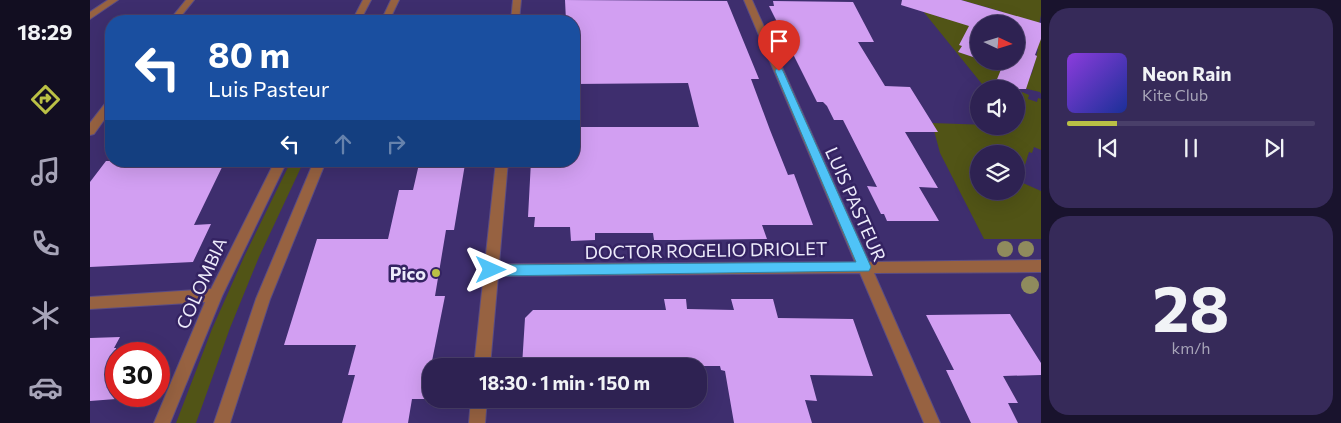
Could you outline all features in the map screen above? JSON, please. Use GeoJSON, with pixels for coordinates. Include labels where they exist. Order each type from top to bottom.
{"type":"FeatureCollection","features":[{"type":"Feature","properties":{"kind":"street"},"geometry":{"type":"LineString","coordinates":[[90,16],[114,0]]}},
{"type":"Feature","properties":{"kind":"street"},"geometry":{"type":"LineString","coordinates":[[179,15],[190,0]]}},
{"type":"Feature","properties":{"kind":"street"},"geometry":{"type":"LineString","coordinates":[[359,15],[367,0]]}},
{"type":"Feature","properties":{"kind":"street"},"geometry":{"type":"LineString","coordinates":[[388,15],[395,0]]}},
{"type":"Feature","properties":{"kind":"street"},"geometry":{"type":"LineString","coordinates":[[516,15],[517,0]]}},
{"type":"Feature","properties":{"kind":"street","name":"LUIS PASTEUR"},"geometry":{"type":"LineString","coordinates":[[748,0],[932,423]]}},
{"type":"Feature","properties":{"kind":"street"},"geometry":{"type":"LineString","coordinates":[[90,131],[105,111]]}},
{"type":"Feature","properties":{"kind":"street","name":"COLOMBIA"},"geometry":{"type":"LineString","coordinates":[[162,423],[215,295],[277,167]]}},
{"type":"Feature","properties":{"kind":"street"},"geometry":{"type":"LineString","coordinates":[[222,423],[263,299],[318,167]]}},
{"type":"Feature","properties":{"kind":"street"},"geometry":{"type":"LineString","coordinates":[[483,358],[501,167]]}},
{"type":"Feature","properties":{"kind":"street","name":"DOCTOR ROGELIO DRIOLET"},"geometry":{"type":"LineString","coordinates":[[491,270],[1041,266]]}},
{"type":"Feature","properties":{"kind":"street"},"geometry":{"type":"LineString","coordinates":[[90,303],[215,295]]}},
{"type":"Feature","properties":{"kind":"street"},"geometry":{"type":"LineString","coordinates":[[477,423],[478,408]]}},
{"type":"Feature","properties":{"kind":"shaded area"},"geometry":{"type":"Polygon","coordinates":[[[914,0],[936,16],[957,20],[970,19],[970,30],[959,52],[970,56],[970,69],[914,0]]]}},
{"type":"Feature","properties":{"kind":"shaded area"},"geometry":{"type":"Polygon","coordinates":[[[961,0],[1041,0],[1041,15],[1036,36],[1041,38],[1041,94],[1040,92],[1025,88],[1025,85],[1032,73],[1038,49],[1025,45],[1025,15],[1002,15],[1003,12],[961,0]]]}},
{"type":"Feature","properties":{"kind":"shaded area"},"geometry":{"type":"Polygon","coordinates":[[[971,70],[1003,70],[998,80],[979,80],[971,70]]]}},
{"type":"Feature","properties":{"kind":"shaded area"},"geometry":{"type":"Polygon","coordinates":[[[1025,93],[1029,95],[1028,99],[1037,102],[1038,98],[1041,99],[1041,150],[1034,147],[1032,153],[1029,152],[1025,165],[1025,145],[970,145],[970,200],[1025,200],[1025,184],[1041,191],[1041,239],[984,239],[940,153],[932,123],[970,124],[970,135],[1025,135],[1025,93]]]}},
{"type":"Feature","properties":{"kind":"shaded area"},"geometry":{"type":"Polygon","coordinates":[[[288,167],[301,167],[259,257],[230,328],[196,423],[176,423],[212,329],[244,257],[288,167]]]}},
{"type":"Feature","properties":{"kind":"building"},"geometry":{"type":"Polygon","coordinates":[[[565,0],[727,1],[759,79],[751,79],[770,130],[788,175],[794,174],[813,225],[762,225],[767,239],[654,240],[653,233],[595,233],[595,240],[571,241],[570,227],[534,227],[535,217],[528,217],[531,167],[580,167],[580,127],[699,127],[688,83],[580,84],[580,15],[566,15],[565,0]]]}},
{"type":"Feature","properties":{"kind":"building"},"geometry":{"type":"Polygon","coordinates":[[[902,0],[961,0],[1013,15],[970,15],[970,56],[958,52],[962,46],[959,45],[969,26],[901,5],[902,0]]]}},
{"type":"Feature","properties":{"kind":"building"},"geometry":{"type":"Polygon","coordinates":[[[773,1],[853,2],[874,42],[858,42],[885,86],[910,87],[938,132],[905,132],[938,188],[919,187],[939,221],[887,221],[884,214],[881,214],[867,186],[877,187],[843,120],[834,120],[827,106],[823,102],[817,102],[769,6],[774,6],[773,1]]]}},
{"type":"Feature","properties":{"kind":"building"},"geometry":{"type":"Polygon","coordinates":[[[1025,18],[1041,23],[1041,39],[1026,89],[1025,80],[997,80],[1001,70],[1025,70],[1025,18]]]}},
{"type":"Feature","properties":{"kind":"building"},"geometry":{"type":"Polygon","coordinates":[[[105,162],[105,167],[222,167],[194,225],[211,224],[193,262],[90,267],[90,182],[105,162]]]}},
{"type":"Feature","properties":{"kind":"building"},"geometry":{"type":"Polygon","coordinates":[[[418,167],[464,167],[454,230],[446,230],[435,296],[445,296],[433,358],[422,358],[422,399],[412,399],[408,423],[342,423],[355,375],[348,375],[356,345],[284,345],[317,239],[388,239],[399,190],[413,190],[418,167]]]}},
{"type":"Feature","properties":{"kind":"building"},"geometry":{"type":"Polygon","coordinates":[[[664,299],[686,299],[687,309],[734,310],[731,299],[773,299],[778,318],[853,319],[873,376],[810,375],[817,401],[805,400],[812,423],[734,423],[725,371],[721,370],[720,366],[707,366],[707,358],[522,358],[525,318],[533,310],[666,310],[664,299]]]}},
{"type":"Feature","properties":{"kind":"building"},"geometry":{"type":"Polygon","coordinates":[[[1010,314],[1041,363],[1041,375],[1003,376],[1018,403],[1008,403],[1018,423],[971,423],[946,370],[954,370],[926,315],[1010,314]]]}},
{"type":"Feature","properties":{"kind":"building"},"geometry":{"type":"Polygon","coordinates":[[[120,337],[117,342],[105,342],[105,400],[90,401],[90,338],[120,337]]]}},
{"type":"Feature","properties":{"kind":"place","name":"Pico"},"geometry":{"type":"Point","coordinates":[436,273]}},
{"type":"Feature","properties":{"kind":"route"},"geometry":{"type":"LineString","coordinates":[[491,270],[864,267],[779,71]]}}]}
